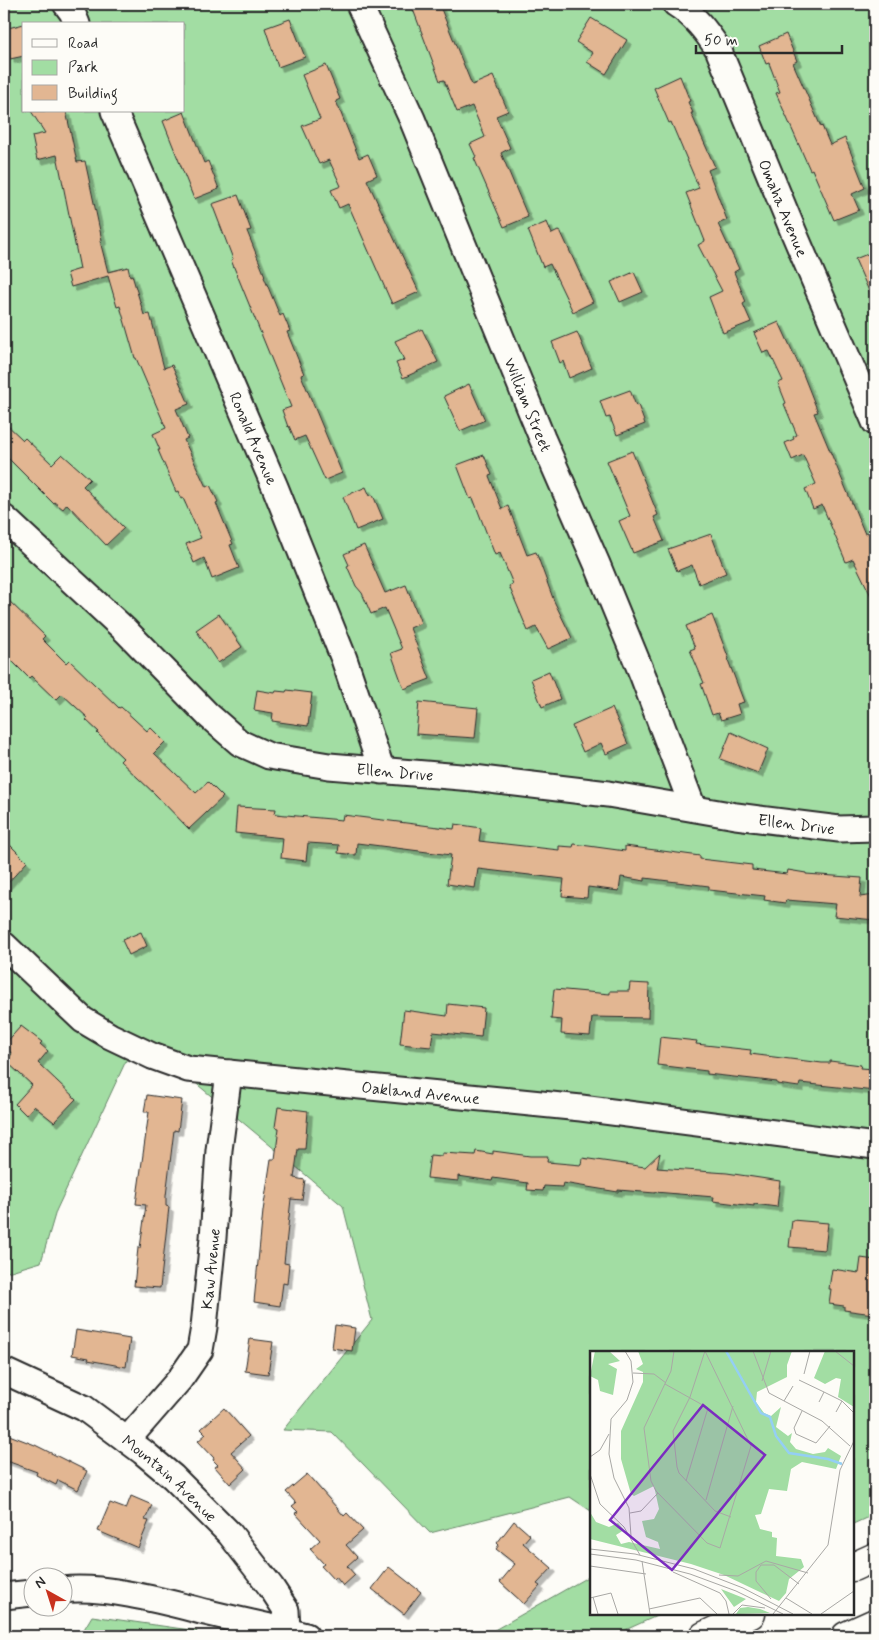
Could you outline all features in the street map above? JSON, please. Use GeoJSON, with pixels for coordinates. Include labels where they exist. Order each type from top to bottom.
{"type":"FeatureCollection","features":[{"type":"Feature","properties":{"kind":"highway"},"geometry":{"type":"LineString","coordinates":[[854,1567],[875,1557]]}},
{"type":"Feature","properties":{"kind":"highway"},"geometry":{"type":"LineString","coordinates":[[704,1636],[749,1615]]}},
{"type":"Feature","properties":{"kind":"highway"},"geometry":{"type":"LineString","coordinates":[[846,1636],[875,1623]]}},
{"type":"Feature","properties":{"kind":"street"},"geometry":{"type":"LineString","coordinates":[[66,4],[76,22]]}},
{"type":"Feature","properties":{"kind":"street","name":"William Street"},"geometry":{"type":"LineString","coordinates":[[359,4],[412,119],[542,438],[604,581],[643,676],[693,808]]}},
{"type":"Feature","properties":{"kind":"street","name":"Omaha Avenue"},"geometry":{"type":"LineString","coordinates":[[676,4],[700,24],[718,49],[875,422]]}},
{"type":"Feature","properties":{"kind":"street","name":"Ronald Avenue"},"geometry":{"type":"LineString","coordinates":[[114,112],[275,486],[344,658],[382,771]]}},
{"type":"Feature","properties":{"kind":"street","name":"Ellen Drive"},"geometry":{"type":"LineString","coordinates":[[4,518],[125,630],[208,715],[240,743],[269,756],[329,766],[472,778],[608,794],[736,816],[839,829],[875,828]]}},
{"type":"Feature","properties":{"kind":"street","name":"Oakland Avenue"},"geometry":{"type":"LineString","coordinates":[[4,945],[83,1020],[110,1036],[152,1056],[188,1069],[580,1108],[875,1146]]}},
{"type":"Feature","properties":{"kind":"street","name":"Kaw Avenue"},"geometry":{"type":"LineString","coordinates":[[127,1440],[180,1379],[200,1350],[213,1238],[218,1150],[229,1073]]}},
{"type":"Feature","properties":{"kind":"street","name":"Mountain Avenue"},"geometry":{"type":"LineString","coordinates":[[4,1371],[84,1408],[173,1477],[230,1534],[280,1599],[296,1633]]}},
{"type":"Feature","properties":{"kind":"street"},"geometry":{"type":"LineString","coordinates":[[72,1589],[128,1595],[296,1633]]}},
{"type":"Feature","properties":{"kind":"street"},"geometry":{"type":"LineString","coordinates":[[4,1596],[22,1594]]}},
{"type":"Feature","properties":{"kind":"green space"},"geometry":{"type":"Polygon","coordinates":[[[4,4],[875,4],[875,1514],[854,1524],[854,1351],[590,1351],[590,1510],[570,1497],[430,1533],[332,1432],[283,1430],[372,1320],[343,1206],[138,1035],[56,1211],[41,1262],[4,1273],[4,4]]]}},
{"type":"Feature","properties":{"kind":"green space"},"geometry":{"type":"Polygon","coordinates":[[[590,1576],[590,1615],[659,1615],[612,1636],[484,1636],[590,1576]]]}},
{"type":"Feature","properties":{"kind":"green space"},"geometry":{"type":"Polygon","coordinates":[[[92,1616],[197,1631],[194,1636],[80,1636],[92,1616]]]}},
{"type":"Feature","properties":{"kind":"building"},"geometry":{"type":"Polygon","coordinates":[[[411,4],[439,4],[472,85],[493,76],[508,111],[496,116],[510,148],[501,153],[528,217],[504,227],[474,158],[476,157],[470,144],[485,137],[472,106],[457,112],[444,80],[440,81],[411,4]]]}},
{"type":"Feature","properties":{"kind":"building"},"geometry":{"type":"Polygon","coordinates":[[[591,18],[627,40],[606,74],[587,62],[593,53],[576,42],[591,18]]]}},
{"type":"Feature","properties":{"kind":"building"},"geometry":{"type":"Polygon","coordinates":[[[290,19],[305,57],[278,67],[265,28],[290,19]]]}},
{"type":"Feature","properties":{"kind":"building"},"geometry":{"type":"Polygon","coordinates":[[[22,24],[22,56],[10,59],[4,29],[22,24]]]}},
{"type":"Feature","properties":{"kind":"building"},"geometry":{"type":"Polygon","coordinates":[[[786,34],[797,61],[793,63],[830,145],[845,138],[865,188],[852,194],[859,210],[834,220],[776,93],[780,92],[769,63],[766,64],[759,46],[786,34]]]}},
{"type":"Feature","properties":{"kind":"building"},"geometry":{"type":"Polygon","coordinates":[[[326,65],[340,99],[336,101],[359,158],[368,154],[377,175],[367,180],[419,292],[392,304],[348,204],[339,208],[331,190],[341,186],[329,160],[319,164],[302,126],[320,119],[302,75],[326,65]]]}},
{"type":"Feature","properties":{"kind":"building"},"geometry":{"type":"Polygon","coordinates":[[[680,76],[690,101],[688,102],[693,113],[691,113],[715,167],[708,170],[727,220],[718,224],[739,269],[734,272],[746,302],[743,304],[751,322],[723,333],[709,297],[722,291],[698,245],[705,241],[686,193],[699,188],[671,122],[669,123],[654,88],[680,76]]]}},
{"type":"Feature","properties":{"kind":"building"},"geometry":{"type":"Polygon","coordinates":[[[32,112],[66,112],[77,162],[85,161],[102,240],[100,241],[108,272],[128,267],[144,315],[150,314],[164,368],[172,365],[189,404],[176,409],[188,438],[184,440],[206,487],[210,485],[218,502],[216,503],[233,544],[230,545],[239,568],[212,579],[204,558],[194,563],[186,544],[201,538],[183,498],[181,499],[178,491],[176,492],[158,450],[160,450],[153,434],[166,428],[135,358],[120,306],[117,307],[108,276],[71,287],[67,273],[80,269],[57,155],[37,160],[32,136],[45,133],[32,112]]]}},
{"type":"Feature","properties":{"kind":"building"},"geometry":{"type":"Polygon","coordinates":[[[184,112],[204,163],[208,161],[219,189],[194,199],[163,121],[184,112]]]}},
{"type":"Feature","properties":{"kind":"building"},"geometry":{"type":"Polygon","coordinates":[[[238,195],[251,230],[247,231],[264,277],[280,316],[283,314],[290,331],[287,332],[304,374],[301,375],[342,473],[325,480],[305,436],[295,440],[288,427],[282,410],[291,407],[231,260],[233,259],[212,204],[238,195]]]}},
{"type":"Feature","properties":{"kind":"building"},"geometry":{"type":"Polygon","coordinates":[[[547,222],[552,234],[560,230],[593,302],[573,312],[550,264],[543,267],[528,230],[547,222]]]}},
{"type":"Feature","properties":{"kind":"building"},"geometry":{"type":"Polygon","coordinates":[[[875,251],[875,305],[855,259],[875,251]]]}},
{"type":"Feature","properties":{"kind":"building"},"geometry":{"type":"Polygon","coordinates":[[[634,272],[643,292],[620,302],[611,282],[634,272]]]}},
{"type":"Feature","properties":{"kind":"building"},"geometry":{"type":"Polygon","coordinates":[[[779,322],[803,374],[818,412],[814,413],[865,534],[869,532],[875,545],[875,604],[853,559],[846,562],[822,505],[813,509],[805,489],[816,484],[803,455],[792,460],[785,443],[794,439],[793,437],[797,435],[784,404],[786,403],[778,383],[783,381],[769,351],[763,353],[754,333],[779,322]]]}},
{"type":"Feature","properties":{"kind":"building"},"geometry":{"type":"Polygon","coordinates":[[[422,329],[438,362],[403,378],[396,363],[404,360],[395,341],[422,329]]]}},
{"type":"Feature","properties":{"kind":"building"},"geometry":{"type":"Polygon","coordinates":[[[577,332],[592,368],[569,378],[563,361],[560,363],[552,342],[577,332]]]}},
{"type":"Feature","properties":{"kind":"building"},"geometry":{"type":"Polygon","coordinates":[[[469,384],[485,420],[460,431],[444,396],[469,384]]]}},
{"type":"Feature","properties":{"kind":"building"},"geometry":{"type":"Polygon","coordinates":[[[630,390],[645,424],[617,435],[610,417],[606,418],[600,401],[630,390]]]}},
{"type":"Feature","properties":{"kind":"building"},"geometry":{"type":"Polygon","coordinates":[[[4,422],[23,440],[25,438],[52,464],[62,454],[90,479],[83,486],[124,528],[106,545],[67,504],[63,509],[53,503],[4,454],[4,422]]]}},
{"type":"Feature","properties":{"kind":"building"},"geometry":{"type":"Polygon","coordinates":[[[632,451],[658,515],[654,517],[664,541],[633,553],[619,521],[630,516],[607,461],[632,451]]]}},
{"type":"Feature","properties":{"kind":"building"},"geometry":{"type":"Polygon","coordinates":[[[484,455],[492,475],[489,476],[502,509],[508,506],[527,555],[536,552],[554,601],[572,638],[548,649],[536,627],[528,631],[509,586],[513,584],[500,553],[495,555],[473,498],[470,499],[457,465],[484,455]]]}},
{"type":"Feature","properties":{"kind":"building"},"geometry":{"type":"Polygon","coordinates":[[[366,487],[370,496],[373,495],[383,519],[356,530],[343,497],[366,487]]]}},
{"type":"Feature","properties":{"kind":"building"},"geometry":{"type":"Polygon","coordinates":[[[711,534],[726,573],[699,584],[692,565],[677,571],[668,549],[711,534]]]}},
{"type":"Feature","properties":{"kind":"building"},"geometry":{"type":"Polygon","coordinates":[[[364,545],[385,593],[406,585],[421,623],[410,628],[430,679],[404,689],[391,653],[402,649],[385,608],[371,614],[347,566],[349,565],[344,554],[364,545]]]}},
{"type":"Feature","properties":{"kind":"building"},"geometry":{"type":"Polygon","coordinates":[[[4,596],[45,636],[42,639],[66,663],[69,660],[119,708],[121,707],[147,731],[150,727],[165,742],[154,753],[196,793],[208,782],[223,797],[189,829],[120,761],[123,758],[97,733],[99,732],[86,720],[88,718],[62,694],[56,700],[31,676],[29,678],[4,653],[4,596]]]}},
{"type":"Feature","properties":{"kind":"building"},"geometry":{"type":"Polygon","coordinates":[[[219,614],[242,647],[218,663],[196,630],[219,614]]]}},
{"type":"Feature","properties":{"kind":"building"},"geometry":{"type":"Polygon","coordinates":[[[712,615],[744,702],[737,704],[740,714],[721,720],[718,713],[712,715],[701,684],[704,683],[690,650],[695,648],[686,626],[712,615]]]}},
{"type":"Feature","properties":{"kind":"building"},"geometry":{"type":"Polygon","coordinates":[[[549,671],[560,699],[542,707],[531,679],[549,671]]]}},
{"type":"Feature","properties":{"kind":"building"},"geometry":{"type":"Polygon","coordinates":[[[257,690],[275,693],[276,691],[286,692],[287,690],[312,693],[308,726],[272,721],[273,713],[254,710],[257,690]]]}},
{"type":"Feature","properties":{"kind":"building"},"geometry":{"type":"Polygon","coordinates":[[[419,702],[478,708],[475,738],[416,734],[419,702]]]}},
{"type":"Feature","properties":{"kind":"building"},"geometry":{"type":"Polygon","coordinates":[[[612,708],[628,744],[606,754],[601,743],[583,752],[572,726],[612,708]]]}},
{"type":"Feature","properties":{"kind":"building"},"geometry":{"type":"Polygon","coordinates":[[[731,732],[768,749],[758,773],[720,759],[731,732]]]}},
{"type":"Feature","properties":{"kind":"building"},"geometry":{"type":"Polygon","coordinates":[[[237,807],[276,809],[275,814],[342,820],[343,815],[454,829],[455,824],[481,828],[479,841],[559,850],[559,846],[573,847],[574,844],[625,851],[625,846],[700,856],[700,859],[752,865],[752,870],[787,874],[788,870],[806,874],[862,878],[860,897],[875,895],[875,920],[834,916],[836,904],[786,900],[785,903],[764,900],[765,896],[709,890],[709,886],[645,878],[645,881],[621,877],[619,891],[588,887],[587,898],[562,896],[564,879],[478,869],[475,888],[447,884],[451,855],[357,843],[356,855],[338,853],[339,845],[308,843],[306,861],[281,858],[283,838],[235,833],[237,807]]]}},
{"type":"Feature","properties":{"kind":"building"},"geometry":{"type":"Polygon","coordinates":[[[4,839],[27,862],[4,887],[4,839]]]}},
{"type":"Feature","properties":{"kind":"building"},"geometry":{"type":"Polygon","coordinates":[[[141,932],[147,946],[129,955],[122,940],[141,932]]]}},
{"type":"Feature","properties":{"kind":"building"},"geometry":{"type":"Polygon","coordinates":[[[630,983],[649,984],[648,1018],[592,1017],[590,1036],[561,1034],[562,1020],[551,1019],[554,989],[610,994],[610,991],[629,991],[630,983]]]}},
{"type":"Feature","properties":{"kind":"building"},"geometry":{"type":"Polygon","coordinates":[[[448,1004],[484,1008],[481,1037],[433,1032],[431,1047],[400,1044],[404,1010],[447,1016],[448,1004]]]}},
{"type":"Feature","properties":{"kind":"building"},"geometry":{"type":"Polygon","coordinates":[[[21,1026],[42,1042],[40,1044],[48,1051],[38,1063],[76,1099],[54,1122],[34,1106],[26,1115],[15,1104],[32,1085],[6,1061],[12,1054],[4,1045],[21,1026]]]}},
{"type":"Feature","properties":{"kind":"building"},"geometry":{"type":"Polygon","coordinates":[[[660,1037],[697,1041],[696,1044],[751,1050],[750,1054],[822,1063],[830,1063],[830,1061],[861,1065],[860,1068],[875,1069],[875,1091],[800,1083],[799,1087],[777,1084],[777,1082],[707,1074],[707,1071],[657,1065],[660,1037]]]}},
{"type":"Feature","properties":{"kind":"building"},"geometry":{"type":"Polygon","coordinates":[[[147,1095],[182,1100],[178,1131],[174,1130],[166,1196],[166,1206],[169,1207],[160,1288],[134,1286],[138,1248],[140,1248],[146,1205],[136,1204],[149,1112],[144,1112],[147,1095]]]}},
{"type":"Feature","properties":{"kind":"building"},"geometry":{"type":"Polygon","coordinates":[[[278,1107],[308,1111],[305,1149],[298,1149],[294,1178],[305,1180],[302,1200],[291,1199],[284,1263],[289,1264],[287,1284],[283,1283],[280,1306],[254,1302],[263,1211],[271,1159],[275,1159],[279,1128],[275,1127],[278,1107]]]}},
{"type":"Feature","properties":{"kind":"building"},"geometry":{"type":"Polygon","coordinates":[[[476,1151],[493,1154],[493,1151],[530,1156],[548,1156],[547,1162],[581,1165],[582,1158],[645,1167],[660,1153],[657,1168],[727,1173],[780,1181],[777,1207],[713,1201],[714,1197],[618,1190],[618,1192],[563,1183],[562,1187],[544,1186],[543,1191],[527,1190],[528,1183],[493,1178],[492,1181],[458,1176],[458,1181],[427,1178],[430,1155],[442,1156],[442,1153],[475,1155],[476,1151]]]}},
{"type":"Feature","properties":{"kind":"building"},"geometry":{"type":"Polygon","coordinates":[[[792,1220],[828,1223],[825,1250],[789,1247],[792,1220]]]}},
{"type":"Feature","properties":{"kind":"building"},"geometry":{"type":"Polygon","coordinates":[[[861,1258],[875,1260],[875,1301],[873,1314],[844,1310],[844,1306],[829,1304],[832,1269],[859,1273],[861,1258]]]}},
{"type":"Feature","properties":{"kind":"building"},"geometry":{"type":"Polygon","coordinates":[[[335,1325],[355,1328],[352,1351],[332,1348],[335,1325]]]}},
{"type":"Feature","properties":{"kind":"building"},"geometry":{"type":"Polygon","coordinates":[[[76,1330],[130,1339],[126,1367],[72,1355],[76,1330]]]}},
{"type":"Feature","properties":{"kind":"building"},"geometry":{"type":"Polygon","coordinates":[[[250,1339],[273,1342],[268,1374],[245,1371],[250,1339]]]}},
{"type":"Feature","properties":{"kind":"building"},"geometry":{"type":"Polygon","coordinates":[[[224,1408],[249,1436],[231,1452],[246,1469],[230,1484],[215,1467],[218,1465],[213,1460],[214,1458],[198,1441],[206,1434],[201,1429],[224,1408]]]}},
{"type":"Feature","properties":{"kind":"building"},"geometry":{"type":"Polygon","coordinates":[[[4,1433],[35,1445],[87,1471],[78,1490],[58,1480],[56,1485],[36,1475],[37,1472],[4,1460],[4,1433]]]}},
{"type":"Feature","properties":{"kind":"building"},"geometry":{"type":"Polygon","coordinates":[[[307,1474],[344,1516],[347,1513],[363,1530],[346,1545],[357,1557],[347,1566],[355,1575],[343,1586],[336,1577],[334,1580],[321,1566],[324,1564],[310,1549],[320,1540],[295,1513],[298,1512],[292,1506],[296,1503],[286,1492],[307,1474]]]}},
{"type":"Feature","properties":{"kind":"building"},"geometry":{"type":"Polygon","coordinates":[[[131,1496],[152,1505],[145,1520],[149,1521],[138,1548],[98,1531],[110,1503],[126,1509],[131,1496]]]}},
{"type":"Feature","properties":{"kind":"building"},"geometry":{"type":"Polygon","coordinates":[[[514,1521],[530,1535],[523,1543],[552,1568],[537,1584],[540,1586],[524,1604],[500,1582],[515,1564],[496,1549],[499,1545],[497,1543],[514,1521]]]}},
{"type":"Feature","properties":{"kind":"building"},"geometry":{"type":"Polygon","coordinates":[[[389,1567],[421,1592],[404,1614],[372,1589],[389,1567]]]}}]}
